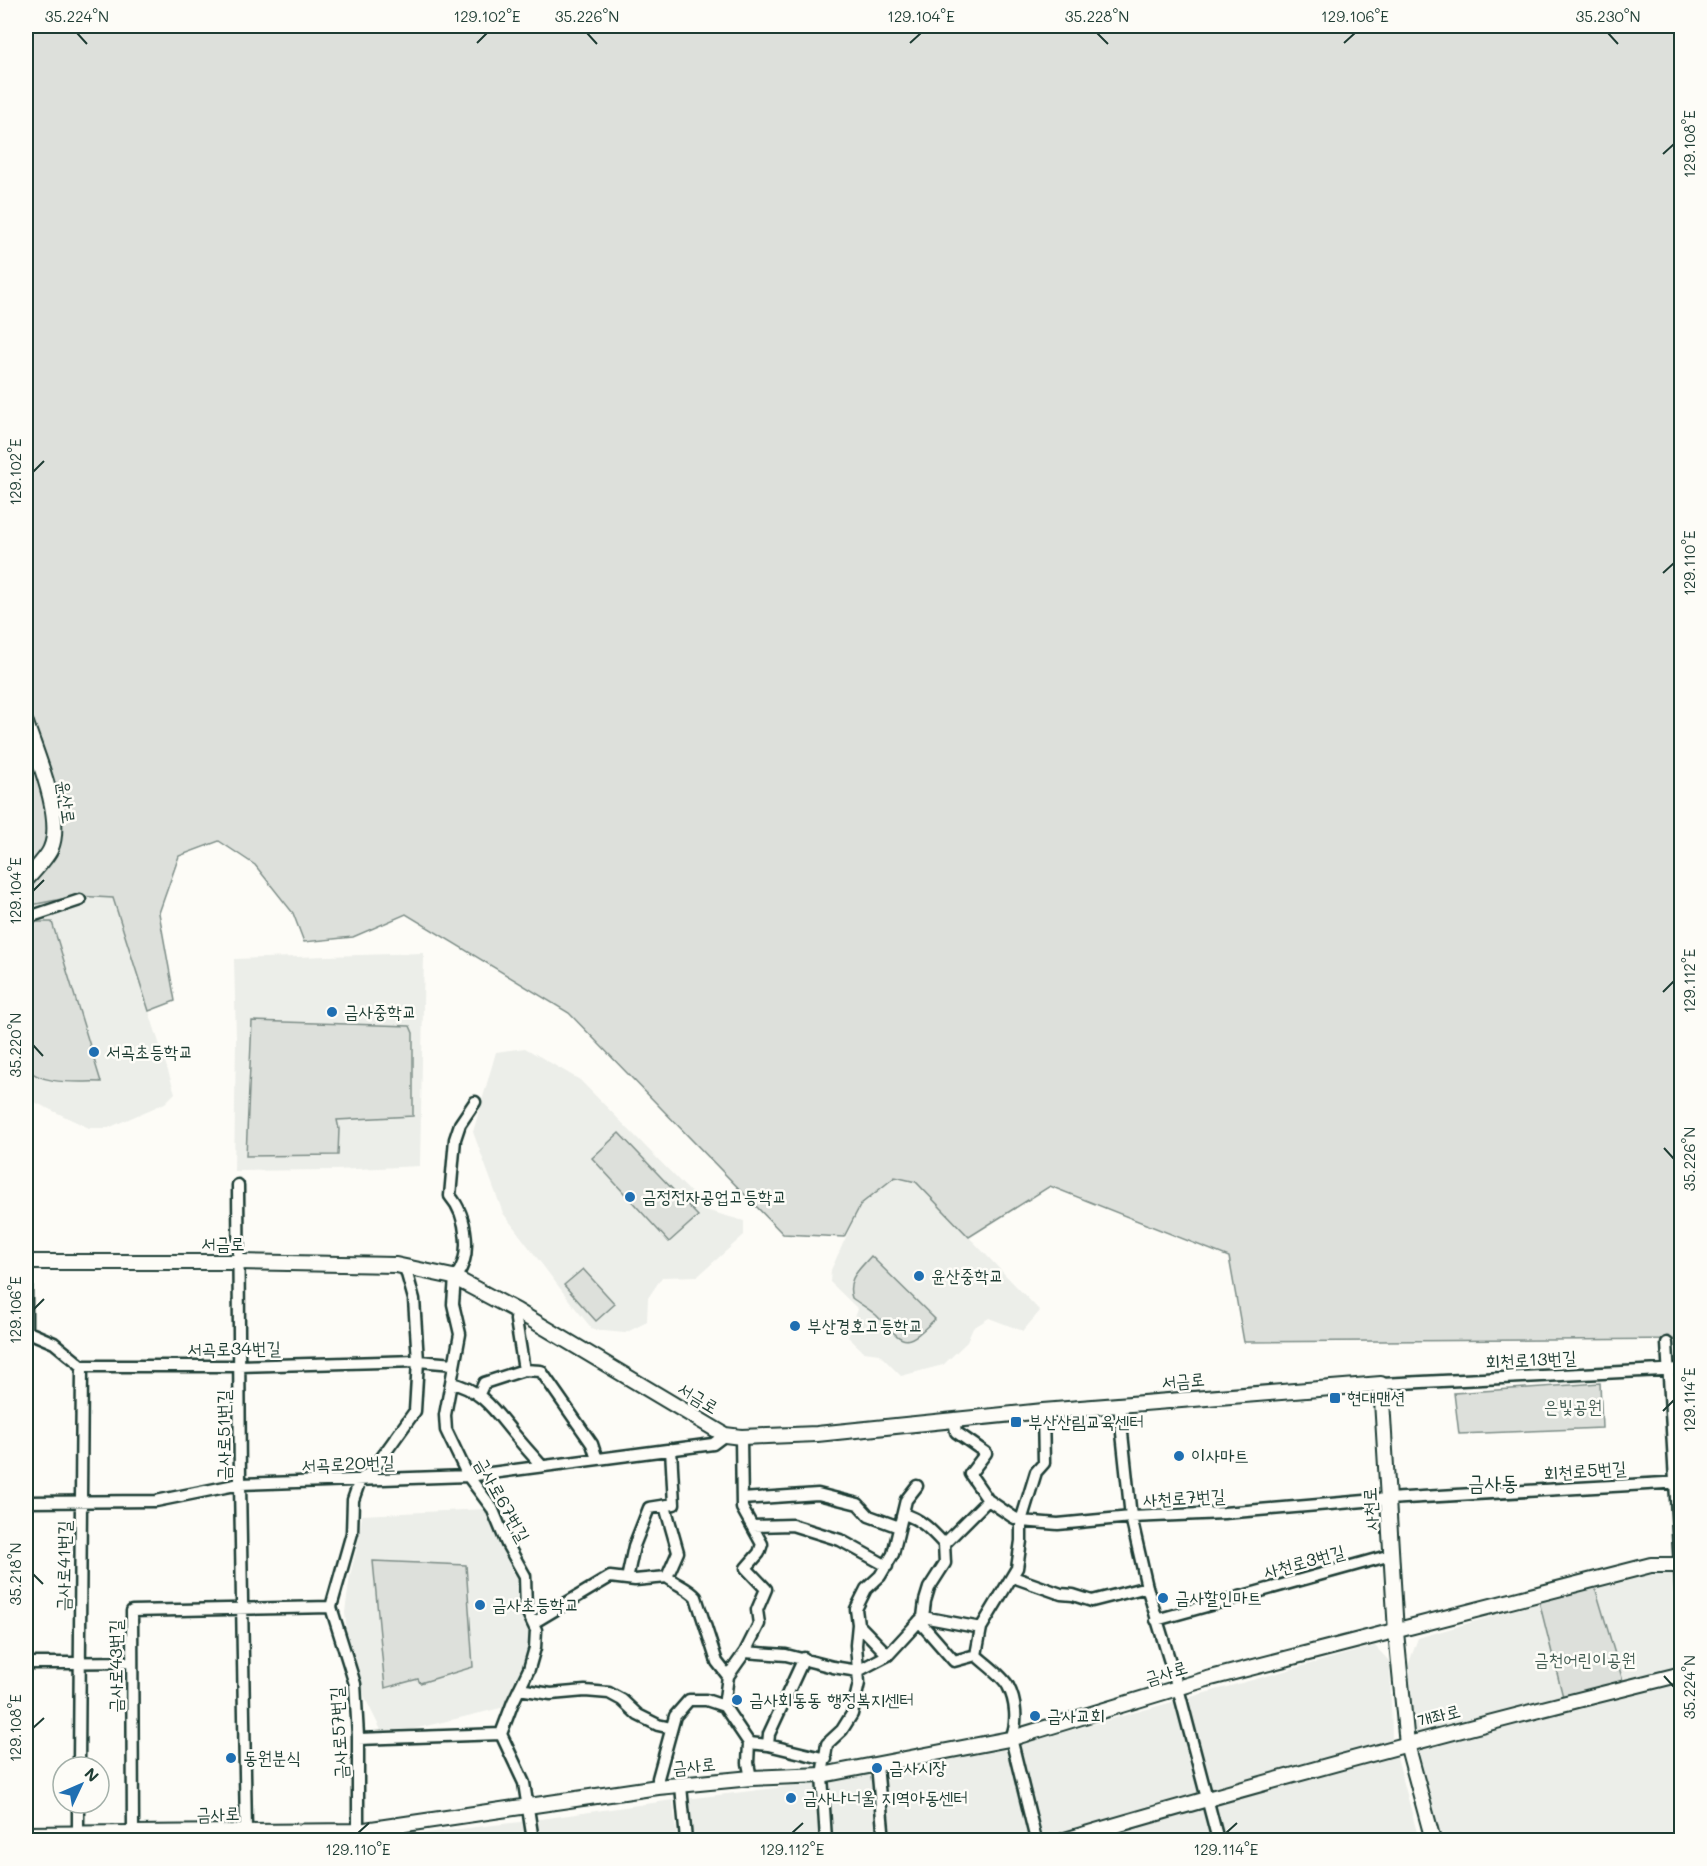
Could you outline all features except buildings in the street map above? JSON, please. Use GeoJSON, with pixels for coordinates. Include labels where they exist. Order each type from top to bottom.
{"type":"FeatureCollection","features":[{"type":"Feature","properties":{"kind":"street","name":"윤산로"},"geometry":{"type":"LineString","coordinates":[[26,723],[47,783],[52,802],[54,825],[51,848],[26,880]]}},
{"type":"Feature","properties":{"kind":"street"},"geometry":{"type":"LineString","coordinates":[[26,918],[80,900]]}},
{"type":"Feature","properties":{"kind":"street","name":"금사로67번길"},"geometry":{"type":"LineString","coordinates":[[475,1102],[460,1124],[455,1139],[450,1196],[458,1204],[466,1246],[461,1271],[455,1277],[453,1304],[460,1334],[445,1415],[446,1430],[468,1476],[492,1508],[507,1544],[525,1576],[526,1609],[536,1629],[535,1648],[529,1669],[501,1734]]}},
{"type":"Feature","properties":{"kind":"street","name":"금사로51번길"},"geometry":{"type":"LineString","coordinates":[[238,1185],[246,1831]]}},
{"type":"Feature","properties":{"kind":"street"},"geometry":{"type":"LineString","coordinates":[[26,1262],[26,1331],[54,1343],[82,1366]]}},
{"type":"Feature","properties":{"kind":"street","name":"서금로"},"geometry":{"type":"LineString","coordinates":[[26,1262],[238,1262],[405,1267],[455,1277],[517,1311],[725,1435],[741,1437],[817,1434],[1043,1411],[1381,1384]]}},
{"type":"Feature","properties":{"kind":"street"},"geometry":{"type":"LineString","coordinates":[[243,1609],[331,1607],[352,1533],[353,1500],[360,1480],[372,1471],[415,1411],[418,1361],[414,1299],[405,1267]]}},
{"type":"Feature","properties":{"kind":"street"},"geometry":{"type":"LineString","coordinates":[[517,1311],[516,1320],[524,1370]]}},
{"type":"Feature","properties":{"kind":"street"},"geometry":{"type":"LineString","coordinates":[[1667,1343],[1678,1482],[1682,1602]]}},
{"type":"Feature","properties":{"kind":"street","name":"서곡로34번길"},"geometry":{"type":"LineString","coordinates":[[82,1366],[240,1366],[418,1361],[454,1364]]}},
{"type":"Feature","properties":{"kind":"street","name":"금사로41번길"},"geometry":{"type":"LineString","coordinates":[[78,1755],[82,1366]]}},
{"type":"Feature","properties":{"kind":"street","name":"회천로13번길"},"geometry":{"type":"LineString","coordinates":[[1381,1384],[1682,1369]]}},
{"type":"Feature","properties":{"kind":"street"},"geometry":{"type":"LineString","coordinates":[[479,1394],[484,1383],[524,1370],[541,1371],[592,1444],[597,1459]]}},
{"type":"Feature","properties":{"kind":"street"},"geometry":{"type":"LineString","coordinates":[[451,1383],[463,1385],[479,1394],[494,1408],[542,1466]]}},
{"type":"Feature","properties":{"kind":"street","name":"사천로"},"geometry":{"type":"LineString","coordinates":[[1381,1384],[1396,1632],[1407,1744],[1432,1840]]}},
{"type":"Feature","properties":{"kind":"street"},"geometry":{"type":"LineString","coordinates":[[1119,1405],[1131,1517],[1147,1587],[1178,1688],[1218,1840]]}},
{"type":"Feature","properties":{"kind":"street"},"geometry":{"type":"LineString","coordinates":[[976,1656],[981,1628],[1017,1568],[1021,1521],[1036,1472],[1044,1463],[1043,1411]]}},
{"type":"Feature","properties":{"kind":"street","name":"사천로7번길"},"geometry":{"type":"LineString","coordinates":[[954,1420],[956,1432],[986,1454],[970,1474],[988,1500],[1021,1521],[1058,1524],[1388,1499]]}},
{"type":"Feature","properties":{"kind":"street","name":"서곡로20번길"},"geometry":{"type":"LineString","coordinates":[[26,1502],[156,1501],[240,1484],[468,1476],[713,1444],[725,1435]]}},
{"type":"Feature","properties":{"kind":"street"},"geometry":{"type":"LineString","coordinates":[[741,1437],[742,1508],[762,1544],[759,1553],[746,1568],[766,1589],[758,1610],[759,1623],[745,1652],[728,1676],[724,1706],[749,1743],[748,1763],[751,1778]]}},
{"type":"Feature","properties":{"kind":"street"},"geometry":{"type":"LineString","coordinates":[[667,1577],[678,1552],[669,1505],[671,1449]]}},
{"type":"Feature","properties":{"kind":"street","name":"회천로5번길"},"geometry":{"type":"LineString","coordinates":[[1388,1499],[1678,1482]]}},
{"type":"Feature","properties":{"kind":"street"},"geometry":{"type":"LineString","coordinates":[[826,1840],[822,1775],[827,1744],[842,1730],[852,1714],[859,1683],[856,1609],[866,1589],[880,1576],[893,1554],[906,1500],[917,1486]]}},
{"type":"Feature","properties":{"kind":"street"},"geometry":{"type":"LineString","coordinates":[[742,1499],[818,1494],[858,1504],[869,1516],[899,1527]]}},
{"type":"Feature","properties":{"kind":"street"},"geometry":{"type":"LineString","coordinates":[[944,1544],[988,1500]]}},
{"type":"Feature","properties":{"kind":"street"},"geometry":{"type":"LineString","coordinates":[[627,1579],[634,1546],[649,1508],[669,1505]]}},
{"type":"Feature","properties":{"kind":"street"},"geometry":{"type":"LineString","coordinates":[[745,1652],[804,1658],[833,1667],[858,1671],[888,1655],[921,1619],[929,1588],[945,1563],[944,1544],[916,1517],[903,1514]]}},
{"type":"Feature","properties":{"kind":"street"},"geometry":{"type":"LineString","coordinates":[[752,1526],[792,1525],[840,1540],[887,1566]]}},
{"type":"Feature","properties":{"kind":"street","name":"사천로3번길"},"geometry":{"type":"LineString","coordinates":[[1156,1620],[1391,1556]]}},
{"type":"Feature","properties":{"kind":"street","name":"금사로"},"geometry":{"type":"LineString","coordinates":[[26,1834],[78,1837],[133,1833],[246,1831],[291,1836],[358,1831],[529,1808],[658,1787],[751,1778],[822,1775],[1011,1738],[1178,1688],[1651,1565],[1681,1565]]}},
{"type":"Feature","properties":{"kind":"street"},"geometry":{"type":"LineString","coordinates":[[533,1623],[610,1577],[653,1580],[667,1577]]}},
{"type":"Feature","properties":{"kind":"street"},"geometry":{"type":"LineString","coordinates":[[667,1577],[678,1586],[689,1589],[696,1597],[717,1662],[728,1676]]}},
{"type":"Feature","properties":{"kind":"street"},"geometry":{"type":"LineString","coordinates":[[1013,1577],[1061,1594],[1092,1601],[1147,1587]]}},
{"type":"Feature","properties":{"kind":"street","name":"금사로57번길"},"geometry":{"type":"LineString","coordinates":[[331,1607],[355,1684],[358,1739],[358,1831]]}},
{"type":"Feature","properties":{"kind":"street","name":"금사로43번길"},"geometry":{"type":"LineString","coordinates":[[133,1833],[132,1611],[243,1609]]}},
{"type":"Feature","properties":{"kind":"street"},"geometry":{"type":"LineString","coordinates":[[921,1619],[981,1628]]}},
{"type":"Feature","properties":{"kind":"street"},"geometry":{"type":"LineString","coordinates":[[921,1619],[954,1661],[976,1656]]}},
{"type":"Feature","properties":{"kind":"street"},"geometry":{"type":"LineString","coordinates":[[858,1624],[888,1655]]}},
{"type":"Feature","properties":{"kind":"street"},"geometry":{"type":"LineString","coordinates":[[976,1656],[1008,1685],[1016,1715],[1011,1738],[1036,1840]]}},
{"type":"Feature","properties":{"kind":"street"},"geometry":{"type":"LineString","coordinates":[[768,1745],[769,1734],[804,1658]]}},
{"type":"Feature","properties":{"kind":"street"},"geometry":{"type":"LineString","coordinates":[[26,1663],[132,1662]]}},
{"type":"Feature","properties":{"kind":"street","name":"개좌로"},"geometry":{"type":"LineString","coordinates":[[1065,1840],[1207,1798],[1498,1719],[1682,1674]]}},
{"type":"Feature","properties":{"kind":"street"},"geometry":{"type":"LineString","coordinates":[[519,1689],[551,1694],[585,1691],[609,1693],[622,1700],[638,1715],[658,1725],[671,1728]]}},
{"type":"Feature","properties":{"kind":"street","name":"금사로"},"geometry":{"type":"LineString","coordinates":[[658,1787],[658,1778],[675,1716],[689,1700],[706,1700],[724,1706]]}},
{"type":"Feature","properties":{"kind":"street"},"geometry":{"type":"LineString","coordinates":[[358,1739],[501,1734],[524,1783],[533,1840]]}},
{"type":"Feature","properties":{"kind":"street"},"geometry":{"type":"LineString","coordinates":[[749,1743],[768,1745],[826,1759]]}},
{"type":"Feature","properties":{"kind":"street"},"geometry":{"type":"LineString","coordinates":[[877,1765],[884,1840]]}},
{"type":"Feature","properties":{"kind":"street"},"geometry":{"type":"LineString","coordinates":[[681,1786],[686,1840]]}},
{"type":"Feature","properties":{"kind":"street"},"geometry":{"type":"LineString","coordinates":[[78,1815],[78,1837]]}},
{"type":"Feature","properties":{"kind":"street","name":"금사로"},"geometry":{"type":"LineString","coordinates":[[340,1840],[358,1831]]}},
{"type":"Feature","properties":{"kind":"shaded area","name":"서곡초등학교"},"geometry":{"type":"Polygon","coordinates":[[[77,896],[113,898],[175,1093],[165,1103],[108,1128],[89,1128],[26,1098],[26,906],[77,896]]]}},
{"type":"Feature","properties":{"kind":"shaded area"},"geometry":{"type":"Polygon","coordinates":[[[424,953],[420,1166],[234,1171],[236,1039],[234,959],[424,953]]]}},
{"type":"Feature","properties":{"kind":"shaded area"},"geometry":{"type":"Polygon","coordinates":[[[525,1048],[580,1080],[709,1211],[744,1221],[744,1235],[698,1276],[662,1277],[648,1298],[647,1322],[625,1333],[593,1330],[503,1213],[473,1132],[496,1052],[525,1048]]]}},
{"type":"Feature","properties":{"kind":"shaded area","name":"윤산중학교"},"geometry":{"type":"Polygon","coordinates":[[[895,1177],[916,1182],[1040,1311],[1023,1331],[989,1318],[973,1328],[967,1342],[943,1365],[901,1376],[879,1354],[864,1352],[848,1337],[858,1309],[830,1282],[831,1270],[861,1204],[895,1177]]]}},
{"type":"Feature","properties":{"kind":"shaded area","name":"금사초등학교"},"geometry":{"type":"Polygon","coordinates":[[[484,1509],[520,1578],[525,1619],[531,1640],[524,1665],[505,1707],[397,1733],[383,1734],[366,1700],[348,1651],[345,1612],[362,1515],[484,1509]]]}},
{"type":"Feature","properties":{"kind":"shaded area"},"geometry":{"type":"Polygon","coordinates":[[[1681,1571],[1681,1840],[1439,1840],[1413,1733],[1409,1663],[1418,1638],[1622,1578],[1681,1571]]]}},
{"type":"Feature","properties":{"kind":"shaded area"},"geometry":{"type":"Polygon","coordinates":[[[1375,1646],[1390,1662],[1392,1738],[1419,1840],[690,1840],[686,1799],[839,1780],[1021,1744],[1375,1646]]]}},
{"type":"Feature","properties":{"kind":"shaded area"},"geometry":{"type":"Polygon","coordinates":[[[673,1800],[677,1840],[366,1840],[520,1822],[673,1800]]]}},
{"type":"Feature","properties":{"kind":"green space"},"geometry":{"type":"Polygon","coordinates":[[[26,26],[1681,26],[1681,1339],[1244,1342],[1229,1257],[1050,1186],[969,1237],[916,1182],[895,1177],[861,1204],[844,1237],[783,1234],[569,1013],[406,914],[353,937],[304,942],[293,913],[255,865],[219,841],[179,856],[159,913],[175,1001],[149,1011],[113,898],[77,896],[26,906],[26,26]]]}},
{"type":"Feature","properties":{"kind":"green space"},"geometry":{"type":"Polygon","coordinates":[[[29,922],[52,922],[101,1082],[51,1080],[33,1074],[26,1068],[26,925],[29,922]]]}},
{"type":"Feature","properties":{"kind":"green space"},"geometry":{"type":"Polygon","coordinates":[[[252,1021],[410,1026],[413,1033],[413,1116],[337,1120],[338,1155],[246,1156],[252,1021]]]}},
{"type":"Feature","properties":{"kind":"green space"},"geometry":{"type":"Polygon","coordinates":[[[619,1133],[698,1216],[669,1242],[592,1158],[619,1133]]]}},
{"type":"Feature","properties":{"kind":"green space"},"geometry":{"type":"Polygon","coordinates":[[[871,1256],[935,1319],[916,1336],[904,1340],[876,1315],[852,1298],[852,1280],[871,1256]]]}},
{"type":"Feature","properties":{"kind":"green space"},"geometry":{"type":"Polygon","coordinates":[[[583,1269],[615,1304],[596,1321],[564,1285],[583,1269]]]}},
{"type":"Feature","properties":{"kind":"green space","name":"은빛공원"},"geometry":{"type":"Polygon","coordinates":[[[1600,1383],[1602,1428],[1459,1434],[1454,1393],[1600,1383]]]}},
{"type":"Feature","properties":{"kind":"green space"},"geometry":{"type":"Polygon","coordinates":[[[373,1561],[466,1565],[473,1667],[420,1683],[418,1679],[385,1688],[373,1561]]]}},
{"type":"Feature","properties":{"kind":"green space","name":"금천어린이공원"},"geometry":{"type":"Polygon","coordinates":[[[1595,1587],[1623,1681],[1563,1697],[1539,1601],[1595,1587]]]}},
{"type":"Feature","properties":{"kind":"place","name":"금사중학교"},"geometry":{"type":"Point","coordinates":[332,1012]}},
{"type":"Feature","properties":{"kind":"place","name":"서곡초등학교"},"geometry":{"type":"Point","coordinates":[94,1052]}},
{"type":"Feature","properties":{"kind":"place","name":"금정전자공업고등학교"},"geometry":{"type":"Point","coordinates":[630,1197]}},
{"type":"Feature","properties":{"kind":"place","name":"윤산중학교"},"geometry":{"type":"Point","coordinates":[919,1276]}},
{"type":"Feature","properties":{"kind":"place","name":"부산경호고등학교"},"geometry":{"type":"Point","coordinates":[795,1326]}},
{"type":"Feature","properties":{"kind":"place","name":"현대맨션"},"geometry":{"type":"Point","coordinates":[1335,1398]}},
{"type":"Feature","properties":{"kind":"place","name":"부산산림교육센터"},"geometry":{"type":"Point","coordinates":[1016,1422]}},
{"type":"Feature","properties":{"kind":"place","name":"이사마트"},"geometry":{"type":"Point","coordinates":[1179,1456]}},
{"type":"Feature","properties":{"kind":"place","name":"금사할인마트"},"geometry":{"type":"Point","coordinates":[1163,1598]}},
{"type":"Feature","properties":{"kind":"place","name":"금사초등학교"},"geometry":{"type":"Point","coordinates":[480,1605]}},
{"type":"Feature","properties":{"kind":"place","name":"금사회동동 행정복지센터"},"geometry":{"type":"Point","coordinates":[737,1700]}},
{"type":"Feature","properties":{"kind":"place","name":"금사교회"},"geometry":{"type":"Point","coordinates":[1035,1716]}},
{"type":"Feature","properties":{"kind":"place","name":"동원분식"},"geometry":{"type":"Point","coordinates":[231,1758]}},
{"type":"Feature","properties":{"kind":"place","name":"금사시장"},"geometry":{"type":"Point","coordinates":[877,1768]}},
{"type":"Feature","properties":{"kind":"place","name":"금사나너울 지역아동센터"},"geometry":{"type":"Point","coordinates":[791,1798]}},
{"type":"Feature","properties":{"kind":"district","name":"금사동"},"geometry":{"type":"Point","coordinates":[1493,1483]}}]}
